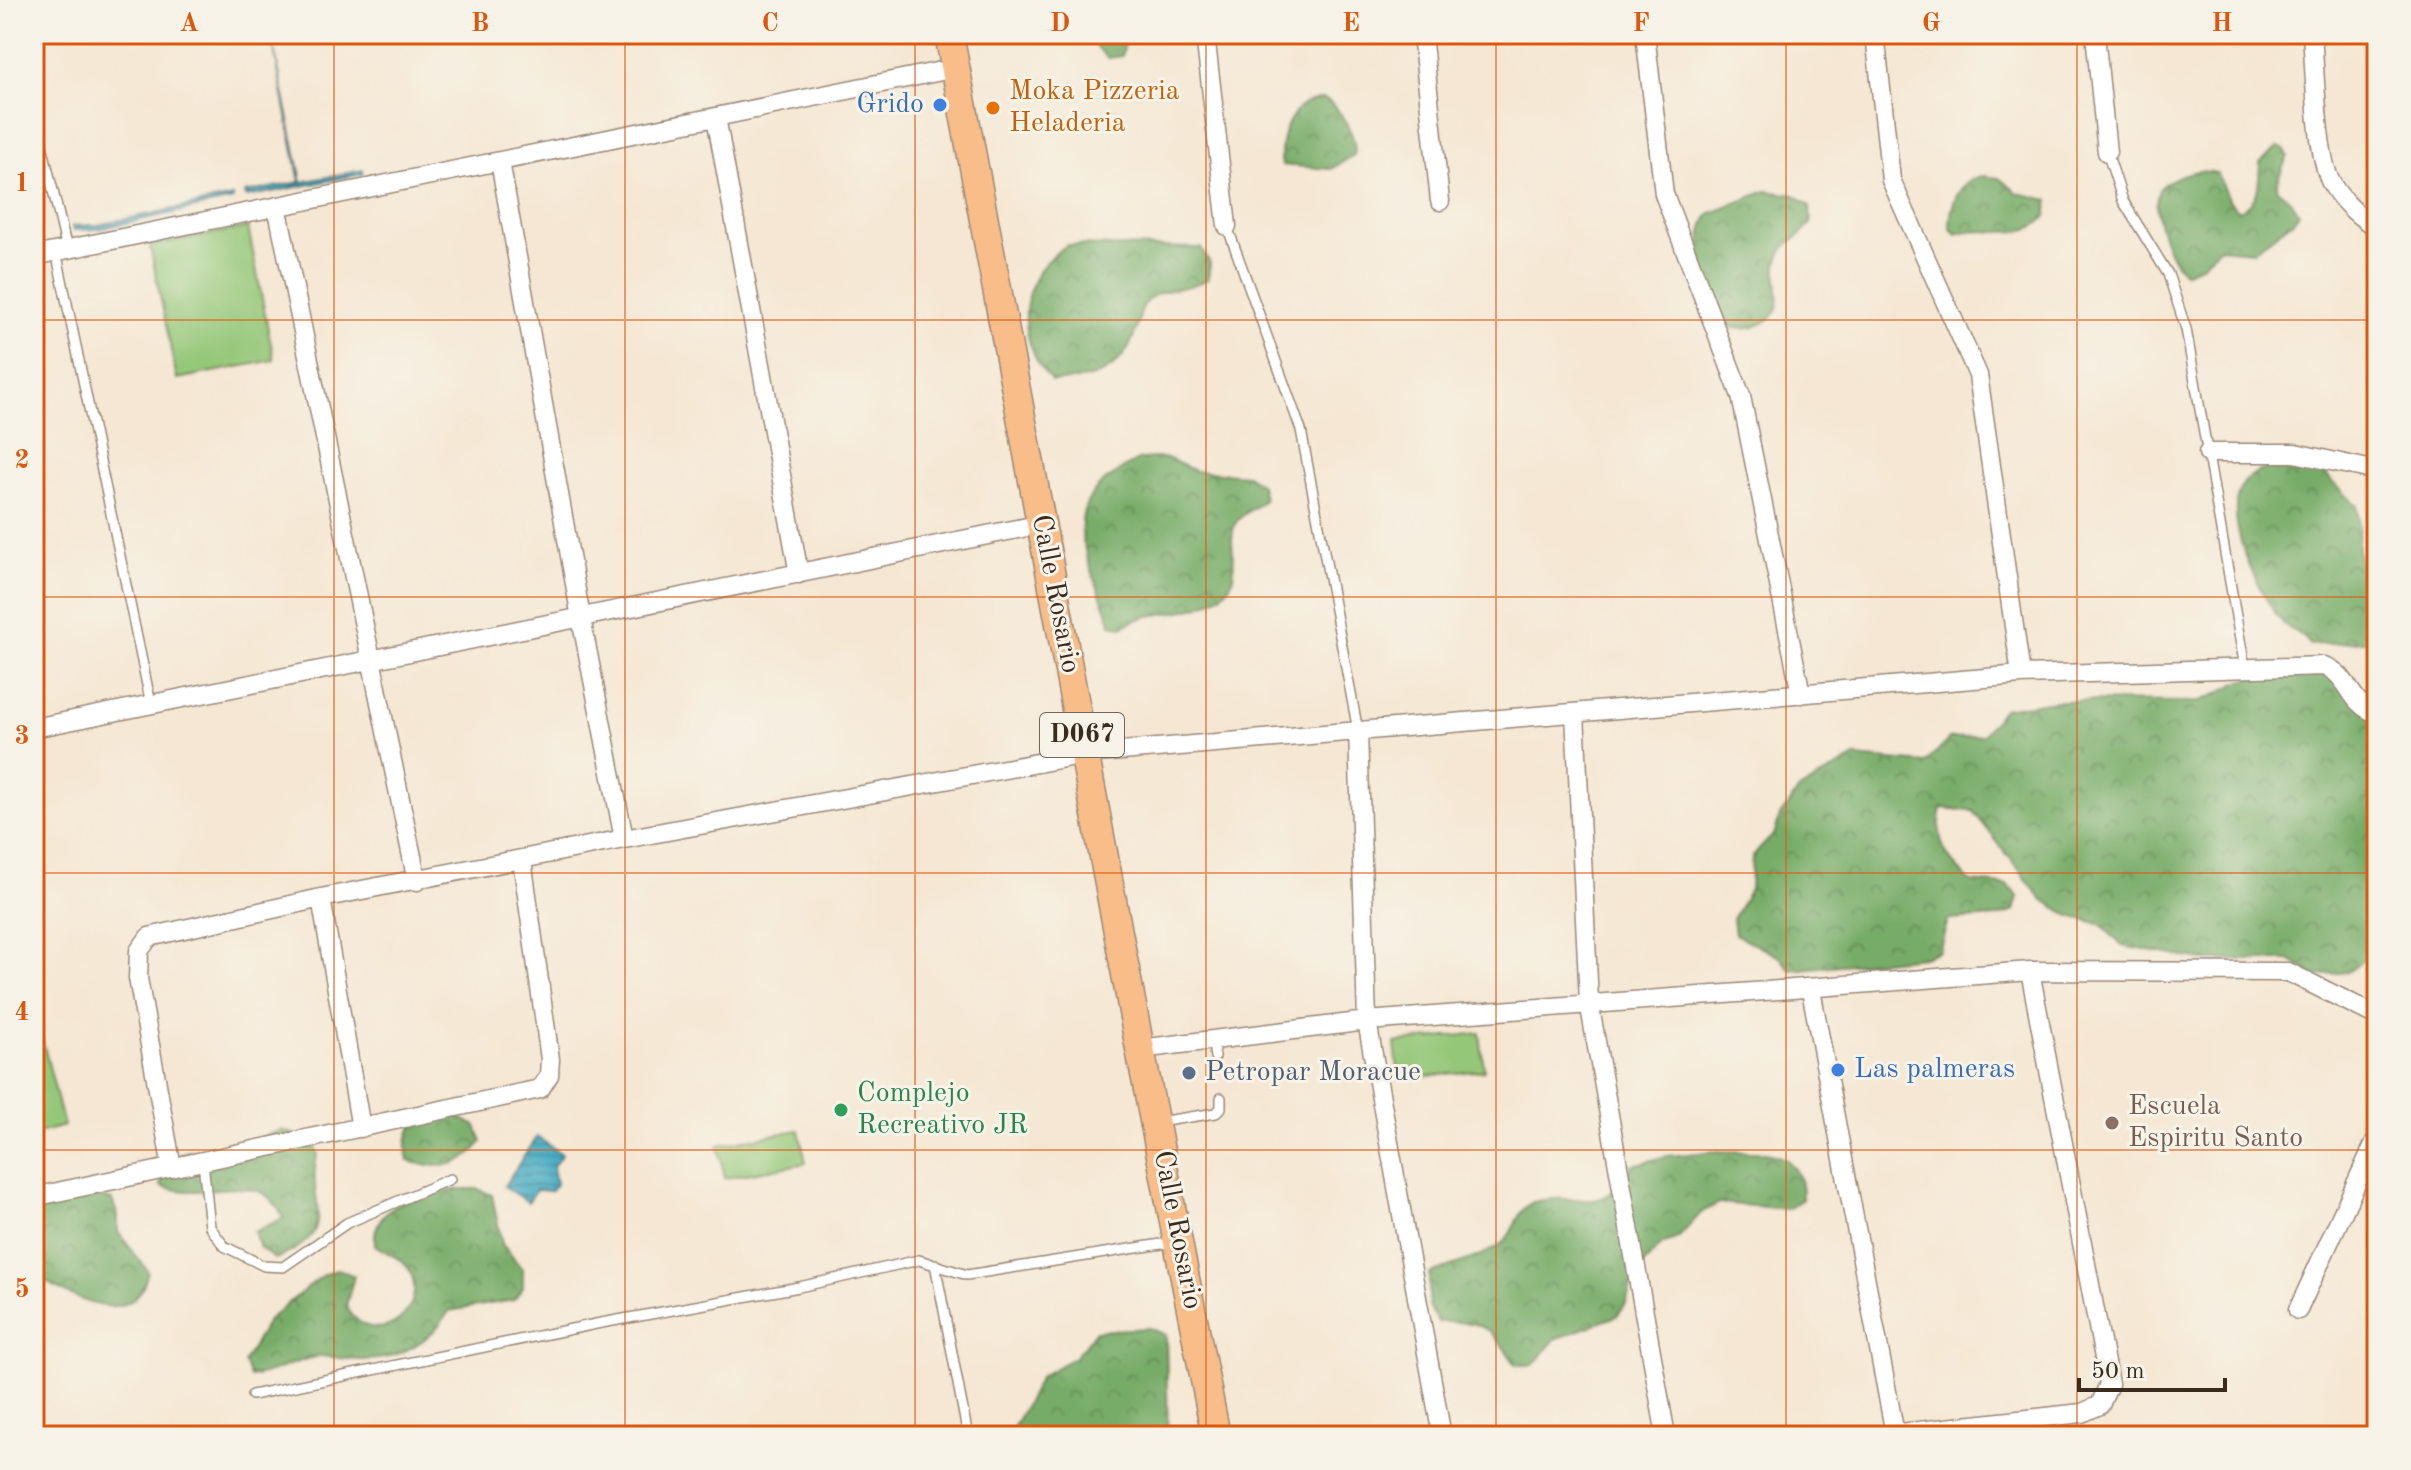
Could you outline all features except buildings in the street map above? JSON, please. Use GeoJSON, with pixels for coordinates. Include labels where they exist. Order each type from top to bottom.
{"type":"FeatureCollection","features":[{"type":"Feature","properties":{"kind":"main road","name":"Calle Rosario"},"geometry":{"type":"LineString","coordinates":[[949,34],[1216,1436]]}},
{"type":"Feature","properties":{"kind":"street"},"geometry":{"type":"LineString","coordinates":[[1205,34],[1227,226]]}},
{"type":"Feature","properties":{"kind":"street"},"geometry":{"type":"LineString","coordinates":[[1422,34],[1440,201]]}},
{"type":"Feature","properties":{"kind":"street"},"geometry":{"type":"LineString","coordinates":[[1645,34],[1664,194],[1741,396],[1801,694]]}},
{"type":"Feature","properties":{"kind":"street"},"geometry":{"type":"LineString","coordinates":[[1875,34],[1891,180],[1978,375],[2021,675]]}},
{"type":"Feature","properties":{"kind":"street"},"geometry":{"type":"LineString","coordinates":[[2095,34],[2107,152]]}},
{"type":"Feature","properties":{"kind":"street"},"geometry":{"type":"LineString","coordinates":[[2312,34],[2322,146],[2331,184],[2353,212],[2377,228]]}},
{"type":"Feature","properties":{"kind":"street"},"geometry":{"type":"LineString","coordinates":[[34,256],[956,68]]}},
{"type":"Feature","properties":{"kind":"street"},"geometry":{"type":"LineString","coordinates":[[716,117],[799,574]]}},
{"type":"Feature","properties":{"kind":"street"},"geometry":{"type":"LineString","coordinates":[[500,161],[581,618],[624,839]]}},
{"type":"Feature","properties":{"kind":"street"},"geometry":{"type":"LineString","coordinates":[[277,206],[417,881]]}},
{"type":"Feature","properties":{"kind":"street"},"geometry":{"type":"LineString","coordinates":[[2208,453],[2295,453],[2377,471]]}},
{"type":"Feature","properties":{"kind":"street"},"geometry":{"type":"LineString","coordinates":[[34,728],[1042,524]]}},
{"type":"Feature","properties":{"kind":"street"},"geometry":{"type":"LineString","coordinates":[[172,1168],[138,978],[139,951],[149,937],[321,898],[1086,754],[2021,675],[2324,666],[2335,669],[2364,710],[2377,713]]}},
{"type":"Feature","properties":{"kind":"street"},"geometry":{"type":"LineString","coordinates":[[1575,713],[1589,1002],[1666,1436]]}},
{"type":"Feature","properties":{"kind":"street"},"geometry":{"type":"LineString","coordinates":[[1358,731],[1367,1021],[1442,1436]]}},
{"type":"Feature","properties":{"kind":"street"},"geometry":{"type":"LineString","coordinates":[[34,1197],[540,1089],[549,1075],[550,1059],[522,860]]}},
{"type":"Feature","properties":{"kind":"street"},"geometry":{"type":"LineString","coordinates":[[321,898],[361,1128]]}},
{"type":"Feature","properties":{"kind":"street"},"geometry":{"type":"LineString","coordinates":[[1140,1049],[1214,1048],[1367,1021],[1589,1002],[1811,990],[2030,971],[2288,972],[2377,1016]]}},
{"type":"Feature","properties":{"kind":"street"},"geometry":{"type":"LineString","coordinates":[[1873,1436],[2082,1413],[2100,1405],[2109,1384],[2030,971]]}},
{"type":"Feature","properties":{"kind":"street"},"geometry":{"type":"LineString","coordinates":[[1811,990],[1895,1434]]}},
{"type":"Feature","properties":{"kind":"street"},"geometry":{"type":"LineString","coordinates":[[2298,1310],[2377,1138]]}},
{"type":"Feature","properties":{"kind":"lane"},"geometry":{"type":"LineString","coordinates":[[34,112],[151,704]]}},
{"type":"Feature","properties":{"kind":"lane"},"geometry":{"type":"LineString","coordinates":[[2107,152],[2123,201],[2168,274],[2186,329],[2245,668]]}},
{"type":"Feature","properties":{"kind":"lane"},"geometry":{"type":"LineString","coordinates":[[1227,226],[1301,430],[1358,731]]}},
{"type":"Feature","properties":{"kind":"lane"},"geometry":{"type":"LineString","coordinates":[[1155,1123],[1216,1113],[1221,1108],[1221,1098]]}},
{"type":"Feature","properties":{"kind":"lane"},"geometry":{"type":"LineString","coordinates":[[203,1162],[210,1227],[224,1246],[264,1266],[283,1267],[347,1223],[450,1179]]}},
{"type":"Feature","properties":{"kind":"lane"},"geometry":{"type":"LineString","coordinates":[[252,1395],[596,1324],[799,1287],[919,1260],[967,1275],[1180,1241]]}},
{"type":"Feature","properties":{"kind":"lane"},"geometry":{"type":"LineString","coordinates":[[935,1264],[968,1436]]}},
{"type":"Feature","properties":{"kind":"green space"},"geometry":{"type":"Polygon","coordinates":[[[1094,34],[1127,34],[1122,56],[1107,58],[1096,46],[1094,34]]]}},
{"type":"Feature","properties":{"kind":"green space"},"geometry":{"type":"Polygon","coordinates":[[[1324,99],[1336,108],[1346,124],[1354,140],[1354,155],[1331,169],[1282,165],[1282,143],[1295,112],[1313,100],[1324,99]]]}},
{"type":"Feature","properties":{"kind":"green space"},"geometry":{"type":"Polygon","coordinates":[[[2278,147],[2285,149],[2288,156],[2277,187],[2299,213],[2294,220],[2253,251],[2219,248],[2200,266],[2184,273],[2172,256],[2162,232],[2157,208],[2160,188],[2187,174],[2201,171],[2217,173],[2237,210],[2255,198],[2260,163],[2278,147]]]}},
{"type":"Feature","properties":{"kind":"green space"},"geometry":{"type":"Polygon","coordinates":[[[1982,176],[1999,178],[2018,193],[2049,200],[2046,216],[2028,229],[1956,234],[1950,228],[1951,211],[1957,196],[1966,184],[1982,176]]]}},
{"type":"Feature","properties":{"kind":"green space"},"geometry":{"type":"Polygon","coordinates":[[[1766,191],[1795,195],[1810,206],[1811,223],[1781,253],[1777,274],[1779,302],[1771,318],[1748,328],[1731,327],[1713,320],[1702,265],[1705,223],[1711,213],[1766,191]]]}},
{"type":"Feature","properties":{"kind":"green space"},"geometry":{"type":"Polygon","coordinates":[[[248,227],[274,360],[177,379],[150,246],[248,227]]]}},
{"type":"Feature","properties":{"kind":"green space"},"geometry":{"type":"Polygon","coordinates":[[[1068,245],[1201,248],[1210,263],[1208,279],[1151,297],[1142,310],[1133,338],[1110,368],[1090,377],[1052,381],[1039,365],[1031,347],[1026,328],[1026,308],[1038,272],[1051,257],[1068,245]]]}},
{"type":"Feature","properties":{"kind":"green space"},"geometry":{"type":"Polygon","coordinates":[[[1167,458],[1195,471],[1247,475],[1261,485],[1264,500],[1235,524],[1232,542],[1234,571],[1228,588],[1221,595],[1209,603],[1148,616],[1122,627],[1111,624],[1084,546],[1082,527],[1085,509],[1094,492],[1131,463],[1141,459],[1167,458]]]}},
{"type":"Feature","properties":{"kind":"green space"},"geometry":{"type":"Polygon","coordinates":[[[2294,461],[2319,468],[2357,506],[2359,560],[2362,570],[2377,588],[2377,640],[2310,645],[2282,622],[2253,575],[2239,535],[2237,498],[2243,484],[2253,475],[2294,461]]]}},
{"type":"Feature","properties":{"kind":"green space"},"geometry":{"type":"Polygon","coordinates":[[[2326,672],[2377,695],[2377,938],[2374,952],[2348,972],[2316,976],[2289,960],[2203,960],[2122,946],[2101,924],[2070,916],[2042,899],[1973,811],[1942,808],[1941,841],[1949,858],[1971,882],[2007,885],[2018,896],[2014,911],[1998,917],[1948,920],[1939,951],[1923,957],[1790,970],[1780,957],[1735,934],[1733,919],[1750,889],[1752,857],[1775,833],[1780,816],[1799,790],[1855,757],[1926,763],[1949,739],[1983,735],[2003,709],[2054,701],[2195,702],[2252,678],[2326,672]]]}},
{"type":"Feature","properties":{"kind":"green space"},"geometry":{"type":"Polygon","coordinates":[[[34,1006],[64,1126],[34,1134],[34,1006]]]}},
{"type":"Feature","properties":{"kind":"green space"},"geometry":{"type":"Polygon","coordinates":[[[1480,1033],[1484,1070],[1399,1079],[1395,1043],[1480,1033]]]}},
{"type":"Feature","properties":{"kind":"green space"},"geometry":{"type":"Polygon","coordinates":[[[447,1112],[476,1126],[482,1142],[466,1157],[449,1165],[408,1161],[408,1139],[417,1118],[447,1112]]]}},
{"type":"Feature","properties":{"kind":"green space"},"geometry":{"type":"Polygon","coordinates":[[[282,1130],[310,1140],[318,1153],[315,1186],[318,1214],[310,1237],[275,1259],[260,1248],[254,1232],[283,1218],[273,1202],[261,1192],[247,1188],[196,1191],[161,1186],[163,1170],[173,1158],[188,1151],[221,1151],[282,1130]]]}},
{"type":"Feature","properties":{"kind":"green space"},"geometry":{"type":"Polygon","coordinates":[[[799,1130],[806,1163],[725,1178],[718,1145],[799,1130]]]}},
{"type":"Feature","properties":{"kind":"green space"},"geometry":{"type":"Polygon","coordinates":[[[1718,1151],[1763,1153],[1787,1161],[1795,1169],[1802,1199],[1788,1209],[1719,1203],[1701,1213],[1678,1238],[1662,1244],[1635,1273],[1626,1303],[1617,1316],[1555,1339],[1533,1365],[1516,1365],[1485,1328],[1467,1323],[1438,1322],[1429,1307],[1429,1274],[1497,1247],[1508,1237],[1521,1213],[1530,1204],[1555,1199],[1600,1199],[1610,1193],[1633,1165],[1667,1156],[1718,1151]]]}},
{"type":"Feature","properties":{"kind":"green space"},"geometry":{"type":"Polygon","coordinates":[[[460,1189],[478,1189],[492,1195],[502,1244],[523,1270],[523,1288],[514,1300],[449,1311],[423,1340],[412,1348],[387,1357],[360,1360],[316,1357],[250,1377],[244,1362],[269,1319],[323,1275],[339,1269],[354,1276],[346,1306],[358,1321],[372,1327],[386,1327],[398,1320],[408,1310],[413,1296],[413,1281],[403,1262],[375,1245],[376,1230],[382,1218],[402,1202],[460,1189]]]}},
{"type":"Feature","properties":{"kind":"green space"},"geometry":{"type":"Polygon","coordinates":[[[81,1191],[112,1200],[118,1216],[118,1232],[148,1271],[141,1290],[130,1301],[116,1306],[100,1305],[66,1293],[36,1275],[34,1205],[81,1191]]]}},
{"type":"Feature","properties":{"kind":"green space"},"geometry":{"type":"Polygon","coordinates":[[[1149,1328],[1166,1335],[1168,1436],[1009,1436],[1041,1376],[1075,1357],[1096,1331],[1149,1328]]]}},
{"type":"Feature","properties":{"kind":"water"},"geometry":{"type":"Polygon","coordinates":[[[271,34],[302,182],[363,170],[363,174],[246,197],[245,193],[300,182],[271,34]]]}},
{"type":"Feature","properties":{"kind":"water"},"geometry":{"type":"Polygon","coordinates":[[[233,197],[233,200],[99,229],[73,230],[72,226],[97,225],[233,197]]]}},
{"type":"Feature","properties":{"kind":"water"},"geometry":{"type":"Polygon","coordinates":[[[537,1137],[562,1154],[553,1167],[556,1184],[551,1191],[536,1190],[528,1202],[504,1186],[537,1137]]]}},
{"type":"Feature","properties":{"kind":"place","name":"Grido"},"geometry":{"type":"Point","coordinates":[940,105]}},
{"type":"Feature","properties":{"kind":"place","name":"Moka Pizzeria Heladeria"},"geometry":{"type":"Point","coordinates":[993,108]}},
{"type":"Feature","properties":{"kind":"place","name":"Las palmeras"},"geometry":{"type":"Point","coordinates":[1838,1070]}},
{"type":"Feature","properties":{"kind":"place","name":"Petropar Moracue"},"geometry":{"type":"Point","coordinates":[1189,1073]}},
{"type":"Feature","properties":{"kind":"place","name":"Complejo Recreativo JR"},"geometry":{"type":"Point","coordinates":[841,1110]}},
{"type":"Feature","properties":{"kind":"place","name":"Escuela Espiritu Santo"},"geometry":{"type":"Point","coordinates":[2112,1123]}}]}
